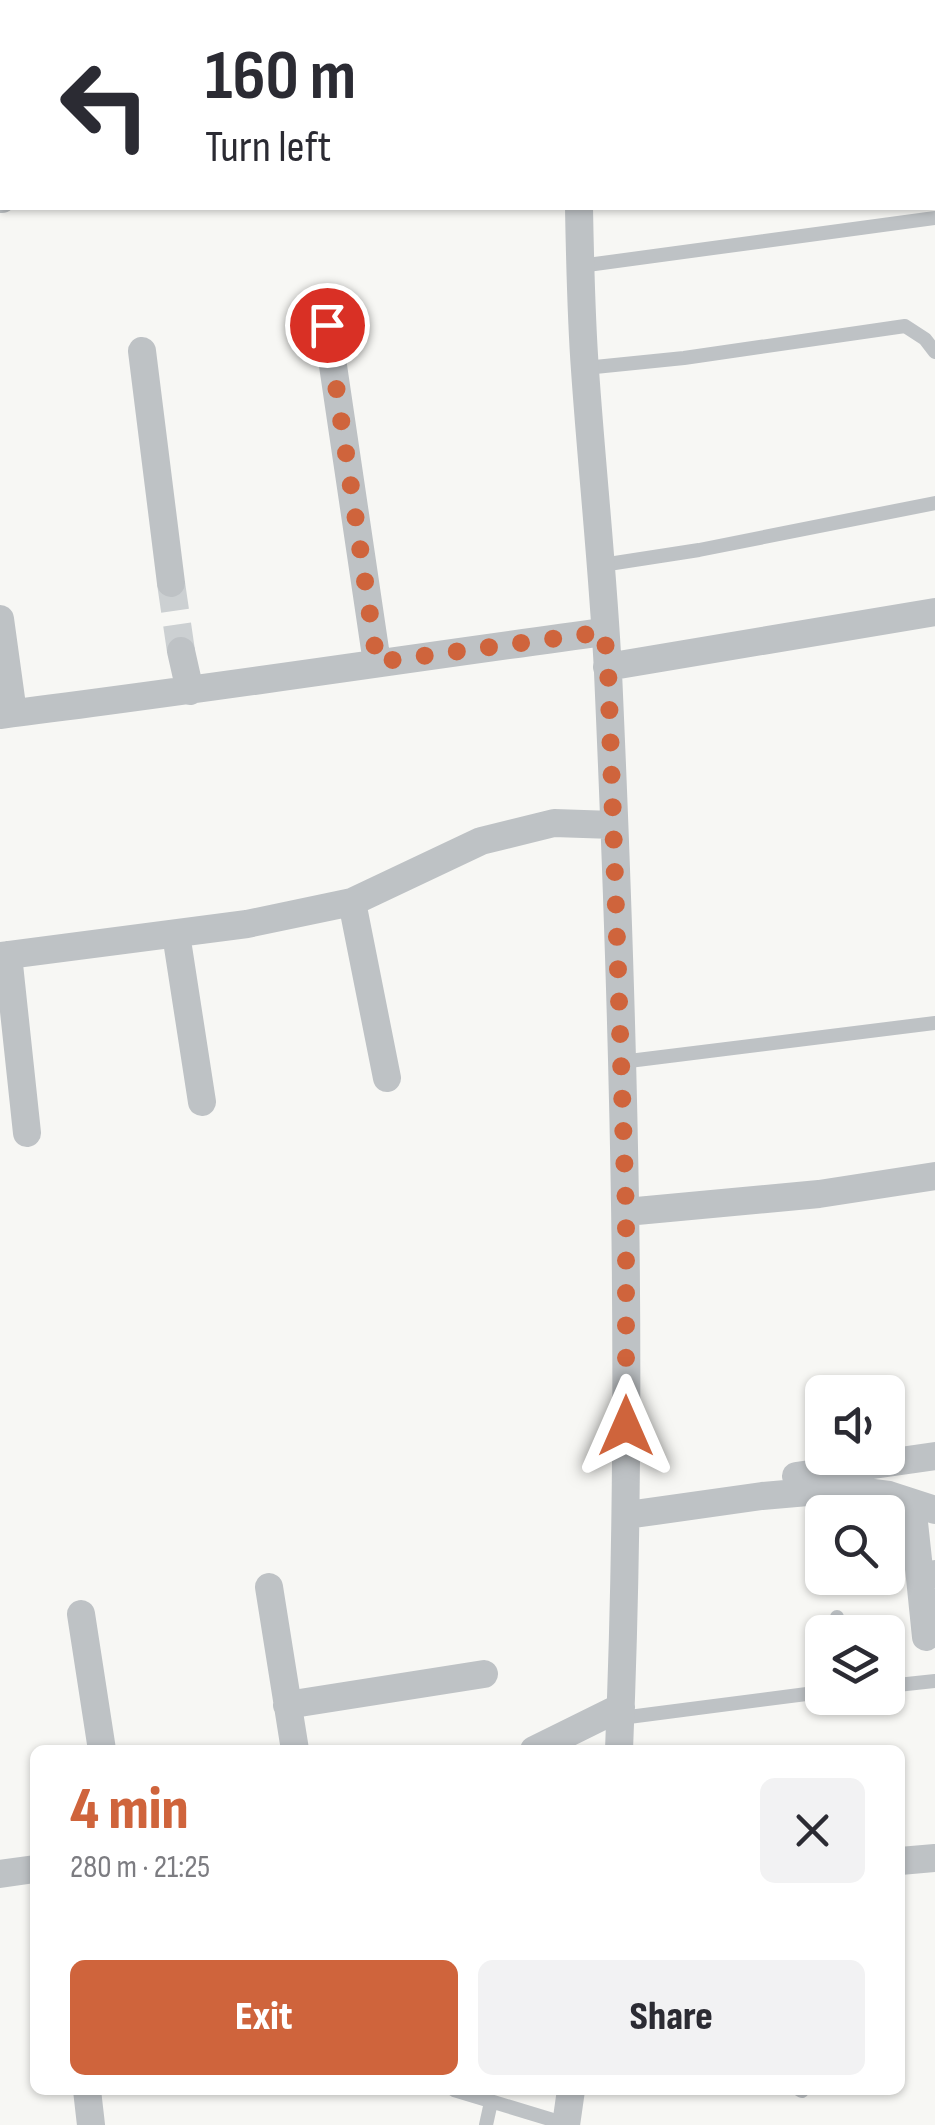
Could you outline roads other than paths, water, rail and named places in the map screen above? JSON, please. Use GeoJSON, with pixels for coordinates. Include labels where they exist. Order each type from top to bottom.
{"type":"FeatureCollection","features":[{"type":"Feature","properties":{"kind":"street"},"geometry":{"type":"LineString","coordinates":[[578,210],[585,368],[608,667],[626,1212],[626,1507],[619,1745]]}},
{"type":"Feature","properties":{"kind":"street"},"geometry":{"type":"LineString","coordinates":[[327,325],[377,662]]}},
{"type":"Feature","properties":{"kind":"street"},"geometry":{"type":"LineString","coordinates":[[142,351],[171,583]]}},
{"type":"Feature","properties":{"kind":"street"},"geometry":{"type":"LineString","coordinates":[[608,667],[935,612]]}},
{"type":"Feature","properties":{"kind":"street"},"geometry":{"type":"LineString","coordinates":[[0,620],[6,714],[190,692],[604,632]]}},
{"type":"Feature","properties":{"kind":"street"},"geometry":{"type":"LineString","coordinates":[[181,651],[190,692]]}},
{"type":"Feature","properties":{"kind":"street"},"geometry":{"type":"LineString","coordinates":[[27,1134],[4,956],[247,924],[352,902],[481,842],[554,823],[613,825]]}},
{"type":"Feature","properties":{"kind":"street"},"geometry":{"type":"LineString","coordinates":[[352,902],[387,1078]]}},
{"type":"Feature","properties":{"kind":"street"},"geometry":{"type":"LineString","coordinates":[[176,934],[202,1102]]}},
{"type":"Feature","properties":{"kind":"street"},"geometry":{"type":"LineString","coordinates":[[626,1212],[819,1194],[935,1176]]}},
{"type":"Feature","properties":{"kind":"street"},"geometry":{"type":"LineString","coordinates":[[626,1507],[935,1456]]}},
{"type":"Feature","properties":{"kind":"street"},"geometry":{"type":"LineString","coordinates":[[626,1507],[842,1490],[890,1495],[924,1507],[926,1637]]}},
{"type":"Feature","properties":{"kind":"street"},"geometry":{"type":"LineString","coordinates":[[269,1587],[293,1745]]}},
{"type":"Feature","properties":{"kind":"street"},"geometry":{"type":"LineString","coordinates":[[81,1614],[101,1745]]}},
{"type":"Feature","properties":{"kind":"street"},"geometry":{"type":"LineString","coordinates":[[288,1705],[484,1674]]}},
{"type":"Feature","properties":{"kind":"street"},"geometry":{"type":"LineString","coordinates":[[546,1745],[621,1713]]}},
{"type":"Feature","properties":{"kind":"street"},"geometry":{"type":"LineString","coordinates":[[905,1861],[935,1858]]}},
{"type":"Feature","properties":{"kind":"street"},"geometry":{"type":"LineString","coordinates":[[0,1874],[30,1870]]}},
{"type":"Feature","properties":{"kind":"street"},"geometry":{"type":"LineString","coordinates":[[88,2095],[92,2125]]}},
{"type":"Feature","properties":{"kind":"street"},"geometry":{"type":"LineString","coordinates":[[566,2124],[570,2095]]}},
{"type":"Feature","properties":{"kind":"lane"},"geometry":{"type":"LineString","coordinates":[[580,266],[935,218]]}},
{"type":"Feature","properties":{"kind":"lane"},"geometry":{"type":"LineString","coordinates":[[585,368],[905,326],[925,339],[935,352]]}},
{"type":"Feature","properties":{"kind":"lane"},"geometry":{"type":"LineString","coordinates":[[602,565],[935,504]]}},
{"type":"Feature","properties":{"kind":"lane"},"geometry":{"type":"LineString","coordinates":[[621,1062],[935,1022]]}},
{"type":"Feature","properties":{"kind":"lane"},"geometry":{"type":"LineString","coordinates":[[905,1685],[935,1682]]}},
{"type":"Feature","properties":{"kind":"lane"},"geometry":{"type":"LineString","coordinates":[[621,1713],[805,1694]]}},
{"type":"Feature","properties":{"kind":"lane"},"geometry":{"type":"LineString","coordinates":[[469,2095],[566,2124]]}},
{"type":"Feature","properties":{"kind":"lane"},"geometry":{"type":"LineString","coordinates":[[486,2125],[491,2102]]}},
{"type":"Feature","properties":{"kind":"tunnel"},"geometry":{"type":"LineString","coordinates":[[171,583],[181,651]]}}]}
